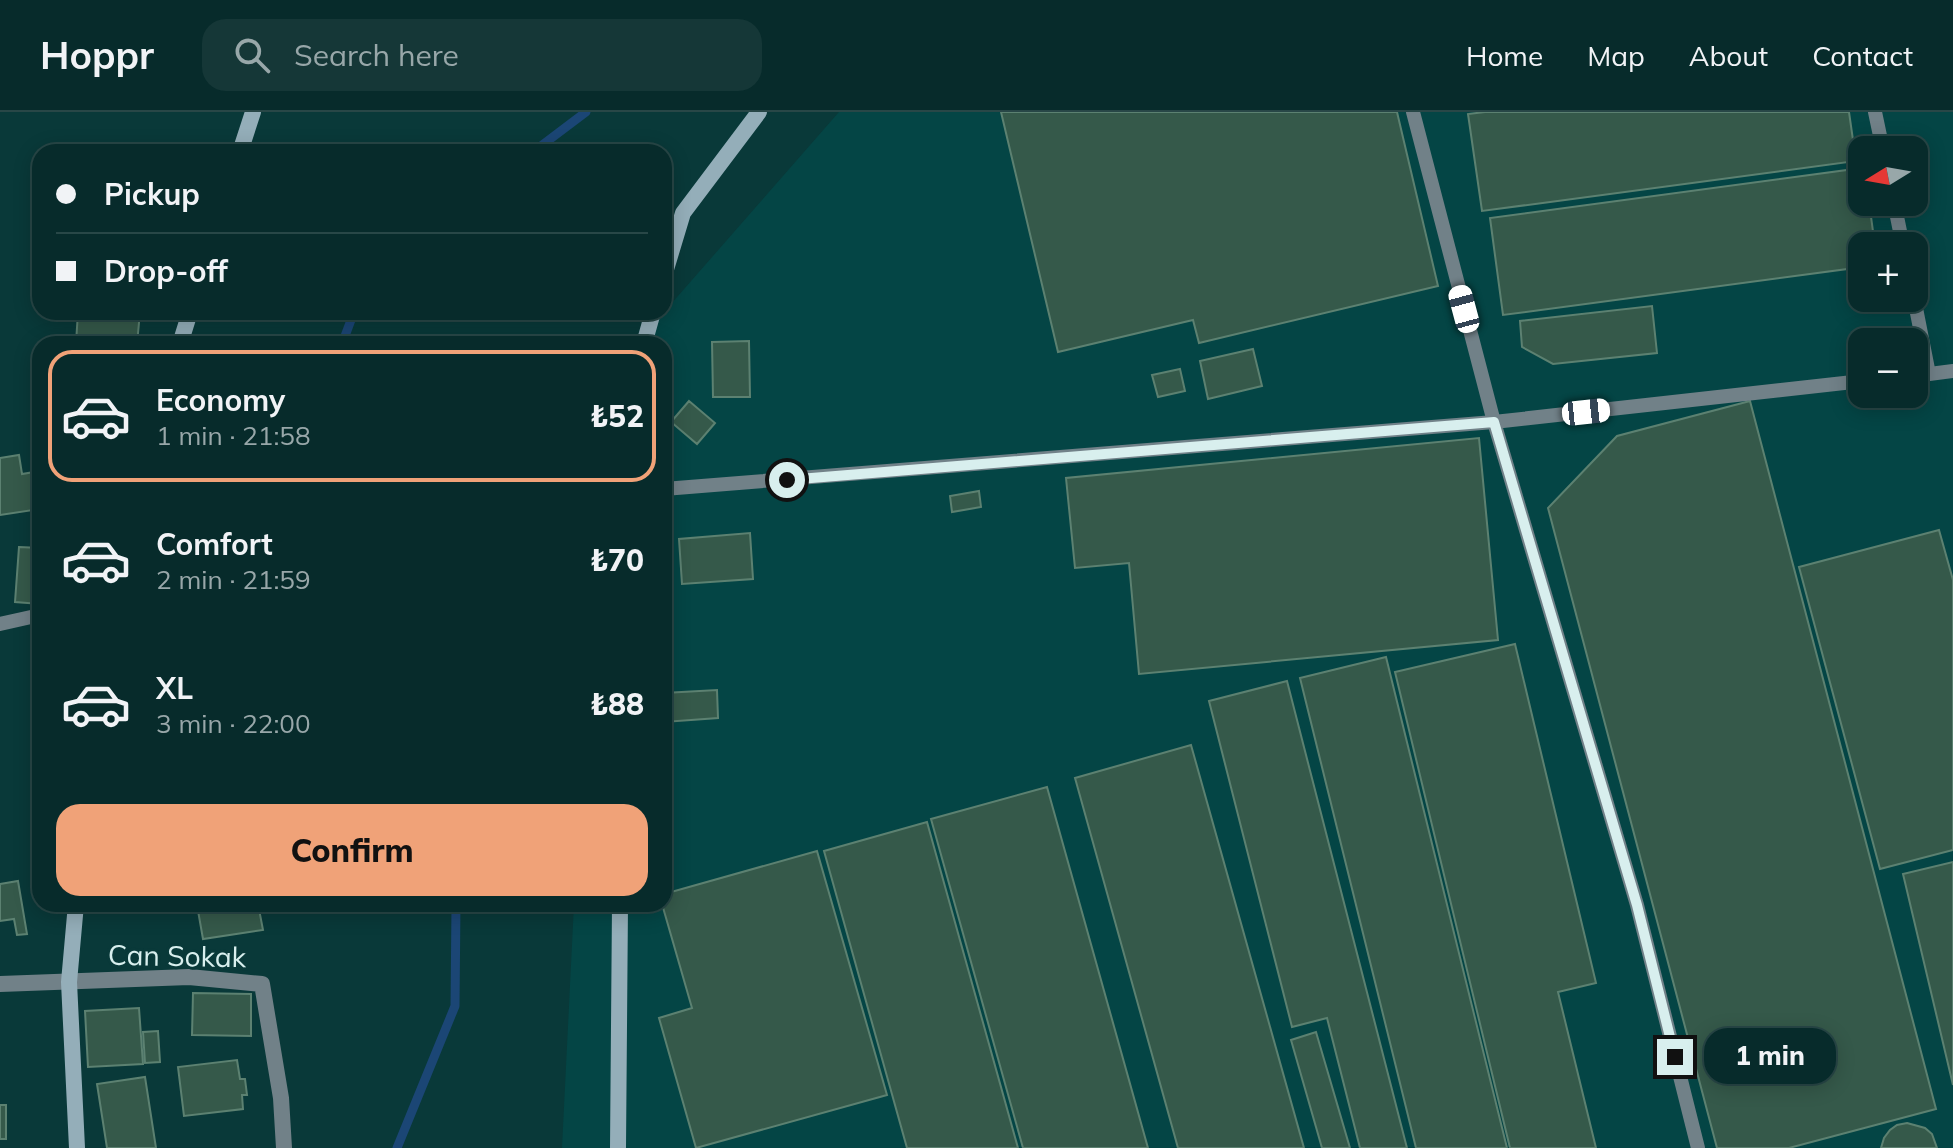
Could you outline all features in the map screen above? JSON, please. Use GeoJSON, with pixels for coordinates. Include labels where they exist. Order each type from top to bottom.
{"type":"FeatureCollection","features":[{"type":"Feature","properties":{"kind":"street"},"geometry":{"type":"LineString","coordinates":[[243,144],[253,112]]}},
{"type":"Feature","properties":{"kind":"street"},"geometry":{"type":"LineString","coordinates":[[672,249],[683,213],[759,112]]}},
{"type":"Feature","properties":{"kind":"street"},"geometry":{"type":"LineString","coordinates":[[75,912],[69,982],[77,1148]]}},
{"type":"Feature","properties":{"kind":"street"},"geometry":{"type":"LineString","coordinates":[[618,1148],[620,912]]}},
{"type":"Feature","properties":{"kind":"street","name":"Can Sokak"},"geometry":{"type":"LineString","coordinates":[[69,982],[189,977],[262,984],[281,1098],[284,1148]]}},
{"type":"Feature","properties":{"kind":"street"},"geometry":{"type":"LineString","coordinates":[[0,984],[69,982]]}},
{"type":"Feature","properties":{"kind":"lane"},"geometry":{"type":"LineString","coordinates":[[1413,112],[1494,422],[1637,905],[1698,1148]]}},
{"type":"Feature","properties":{"kind":"lane"},"geometry":{"type":"LineString","coordinates":[[1875,112],[1880,136]]}},
{"type":"Feature","properties":{"kind":"lane"},"geometry":{"type":"LineString","coordinates":[[1928,374],[1953,371]]}},
{"type":"Feature","properties":{"kind":"lane"},"geometry":{"type":"LineString","coordinates":[[672,488],[1494,422],[1848,383]]}},
{"type":"Feature","properties":{"kind":"lane"},"geometry":{"type":"LineString","coordinates":[[0,624],[32,617]]}},
{"type":"Feature","properties":{"kind":"shaded area"},"geometry":{"type":"Polygon","coordinates":[[[839,112],[1953,112],[1953,1148],[562,1148],[574,912],[672,912],[672,336],[643,336],[657,320],[672,320],[672,303],[839,112]]]}},
{"type":"Feature","properties":{"kind":"building"},"geometry":{"type":"Polygon","coordinates":[[[1001,112],[1397,112],[1438,286],[1199,343],[1193,320],[1058,352],[1001,112]]]}},
{"type":"Feature","properties":{"kind":"building"},"geometry":{"type":"Polygon","coordinates":[[[1849,112],[1852,136],[1848,136],[1848,162],[1482,211],[1468,114],[1849,112]]]}},
{"type":"Feature","properties":{"kind":"building"},"geometry":{"type":"Polygon","coordinates":[[[1848,170],[1848,216],[1871,216],[1873,232],[1848,232],[1848,269],[1503,315],[1490,218],[1848,170]]]}},
{"type":"Feature","properties":{"kind":"building"},"geometry":{"type":"Polygon","coordinates":[[[1652,306],[1657,353],[1553,364],[1522,347],[1520,321],[1652,306]]]}},
{"type":"Feature","properties":{"kind":"building"},"geometry":{"type":"Polygon","coordinates":[[[77,320],[139,320],[138,336],[76,336],[77,320]]]}},
{"type":"Feature","properties":{"kind":"building"},"geometry":{"type":"Polygon","coordinates":[[[749,341],[750,397],[713,397],[712,342],[749,341]]]}},
{"type":"Feature","properties":{"kind":"building"},"geometry":{"type":"Polygon","coordinates":[[[1253,349],[1262,386],[1208,399],[1200,361],[1253,349]]]}},
{"type":"Feature","properties":{"kind":"building"},"geometry":{"type":"Polygon","coordinates":[[[1180,369],[1185,391],[1158,397],[1152,375],[1180,369]]]}},
{"type":"Feature","properties":{"kind":"building"},"geometry":{"type":"Polygon","coordinates":[[[689,401],[715,423],[697,444],[672,421],[689,401]]]}},
{"type":"Feature","properties":{"kind":"building"},"geometry":{"type":"Polygon","coordinates":[[[1750,401],[1936,1109],[1789,1148],[1717,1148],[1548,508],[1617,436],[1750,401]]]}},
{"type":"Feature","properties":{"kind":"building"},"geometry":{"type":"Polygon","coordinates":[[[1479,438],[1498,640],[1139,674],[1129,563],[1075,568],[1066,478],[1479,438]]]}},
{"type":"Feature","properties":{"kind":"building"},"geometry":{"type":"Polygon","coordinates":[[[19,455],[22,474],[32,472],[32,510],[0,515],[0,458],[19,455]]]}},
{"type":"Feature","properties":{"kind":"building"},"geometry":{"type":"Polygon","coordinates":[[[979,491],[981,507],[952,512],[950,496],[979,491]]]}},
{"type":"Feature","properties":{"kind":"building"},"geometry":{"type":"Polygon","coordinates":[[[1939,530],[1953,580],[1953,850],[1880,869],[1799,567],[1939,530]]]}},
{"type":"Feature","properties":{"kind":"building"},"geometry":{"type":"Polygon","coordinates":[[[750,533],[753,579],[682,584],[679,539],[750,533]]]}},
{"type":"Feature","properties":{"kind":"building"},"geometry":{"type":"Polygon","coordinates":[[[19,547],[32,548],[32,603],[15,602],[19,547]]]}},
{"type":"Feature","properties":{"kind":"building"},"geometry":{"type":"Polygon","coordinates":[[[1515,644],[1596,983],[1558,992],[1596,1148],[1510,1148],[1395,672],[1515,644]]]}},
{"type":"Feature","properties":{"kind":"building"},"geometry":{"type":"Polygon","coordinates":[[[1386,657],[1507,1148],[1416,1148],[1300,678],[1386,657]]]}},
{"type":"Feature","properties":{"kind":"building"},"geometry":{"type":"Polygon","coordinates":[[[1287,681],[1407,1148],[1360,1148],[1327,1018],[1292,1027],[1209,701],[1287,681]]]}},
{"type":"Feature","properties":{"kind":"building"},"geometry":{"type":"Polygon","coordinates":[[[717,690],[718,718],[672,721],[672,693],[717,690]]]}},
{"type":"Feature","properties":{"kind":"building"},"geometry":{"type":"Polygon","coordinates":[[[1191,745],[1304,1148],[1178,1148],[1075,778],[1191,745]]]}},
{"type":"Feature","properties":{"kind":"building"},"geometry":{"type":"Polygon","coordinates":[[[1047,787],[1148,1148],[1023,1148],[931,819],[1047,787]]]}},
{"type":"Feature","properties":{"kind":"building"},"geometry":{"type":"Polygon","coordinates":[[[927,822],[1018,1148],[907,1148],[824,851],[927,822]]]}},
{"type":"Feature","properties":{"kind":"building"},"geometry":{"type":"Polygon","coordinates":[[[817,851],[887,1095],[696,1148],[659,1018],[692,1008],[664,912],[672,912],[672,892],[817,851]]]}},
{"type":"Feature","properties":{"kind":"building"},"geometry":{"type":"Polygon","coordinates":[[[1953,862],[1953,1085],[1903,874],[1953,862]]]}},
{"type":"Feature","properties":{"kind":"building"},"geometry":{"type":"Polygon","coordinates":[[[18,881],[27,934],[17,935],[14,919],[0,921],[0,884],[18,881]]]}},
{"type":"Feature","properties":{"kind":"building"},"geometry":{"type":"Polygon","coordinates":[[[198,912],[260,912],[263,930],[203,939],[198,912]]]}},
{"type":"Feature","properties":{"kind":"building"},"geometry":{"type":"Polygon","coordinates":[[[193,993],[251,994],[251,1036],[192,1035],[193,993]]]}},
{"type":"Feature","properties":{"kind":"building"},"geometry":{"type":"Polygon","coordinates":[[[139,1008],[143,1064],[88,1067],[85,1011],[139,1008]]]}},
{"type":"Feature","properties":{"kind":"building"},"geometry":{"type":"Polygon","coordinates":[[[158,1031],[160,1062],[145,1063],[143,1032],[158,1031]]]}},
{"type":"Feature","properties":{"kind":"building"},"geometry":{"type":"Polygon","coordinates":[[[1316,1032],[1350,1148],[1322,1148],[1291,1040],[1316,1032]]]}},
{"type":"Feature","properties":{"kind":"building"},"geometry":{"type":"Polygon","coordinates":[[[237,1060],[240,1079],[245,1079],[247,1095],[242,1095],[243,1109],[184,1116],[178,1067],[237,1060]]]}},
{"type":"Feature","properties":{"kind":"building"},"geometry":{"type":"Polygon","coordinates":[[[145,1077],[156,1148],[107,1148],[97,1084],[145,1077]]]}},
{"type":"Feature","properties":{"kind":"building"},"geometry":{"type":"Polygon","coordinates":[[[0,1105],[6,1105],[6,1139],[0,1139],[0,1105]]]}},
{"type":"Feature","properties":{"kind":"building"},"geometry":{"type":"Polygon","coordinates":[[[1907,1123],[1925,1128],[1932,1134],[1937,1148],[1881,1148],[1890,1130],[1907,1123]]]}},
{"type":"Feature","properties":{"kind":"waterway"},"geometry":{"type":"LineString","coordinates":[[544,144],[586,112]]}},
{"type":"Feature","properties":{"kind":"waterway"},"geometry":{"type":"LineString","coordinates":[[345,336],[351,320]]}},
{"type":"Feature","properties":{"kind":"waterway"},"geometry":{"type":"LineString","coordinates":[[397,1148],[455,1006],[456,912]]}},
{"type":"Feature","properties":{"kind":"route"},"geometry":{"type":"LineString","coordinates":[[787,480],[1494,422],[1637,905],[1675,1057]]}}]}
